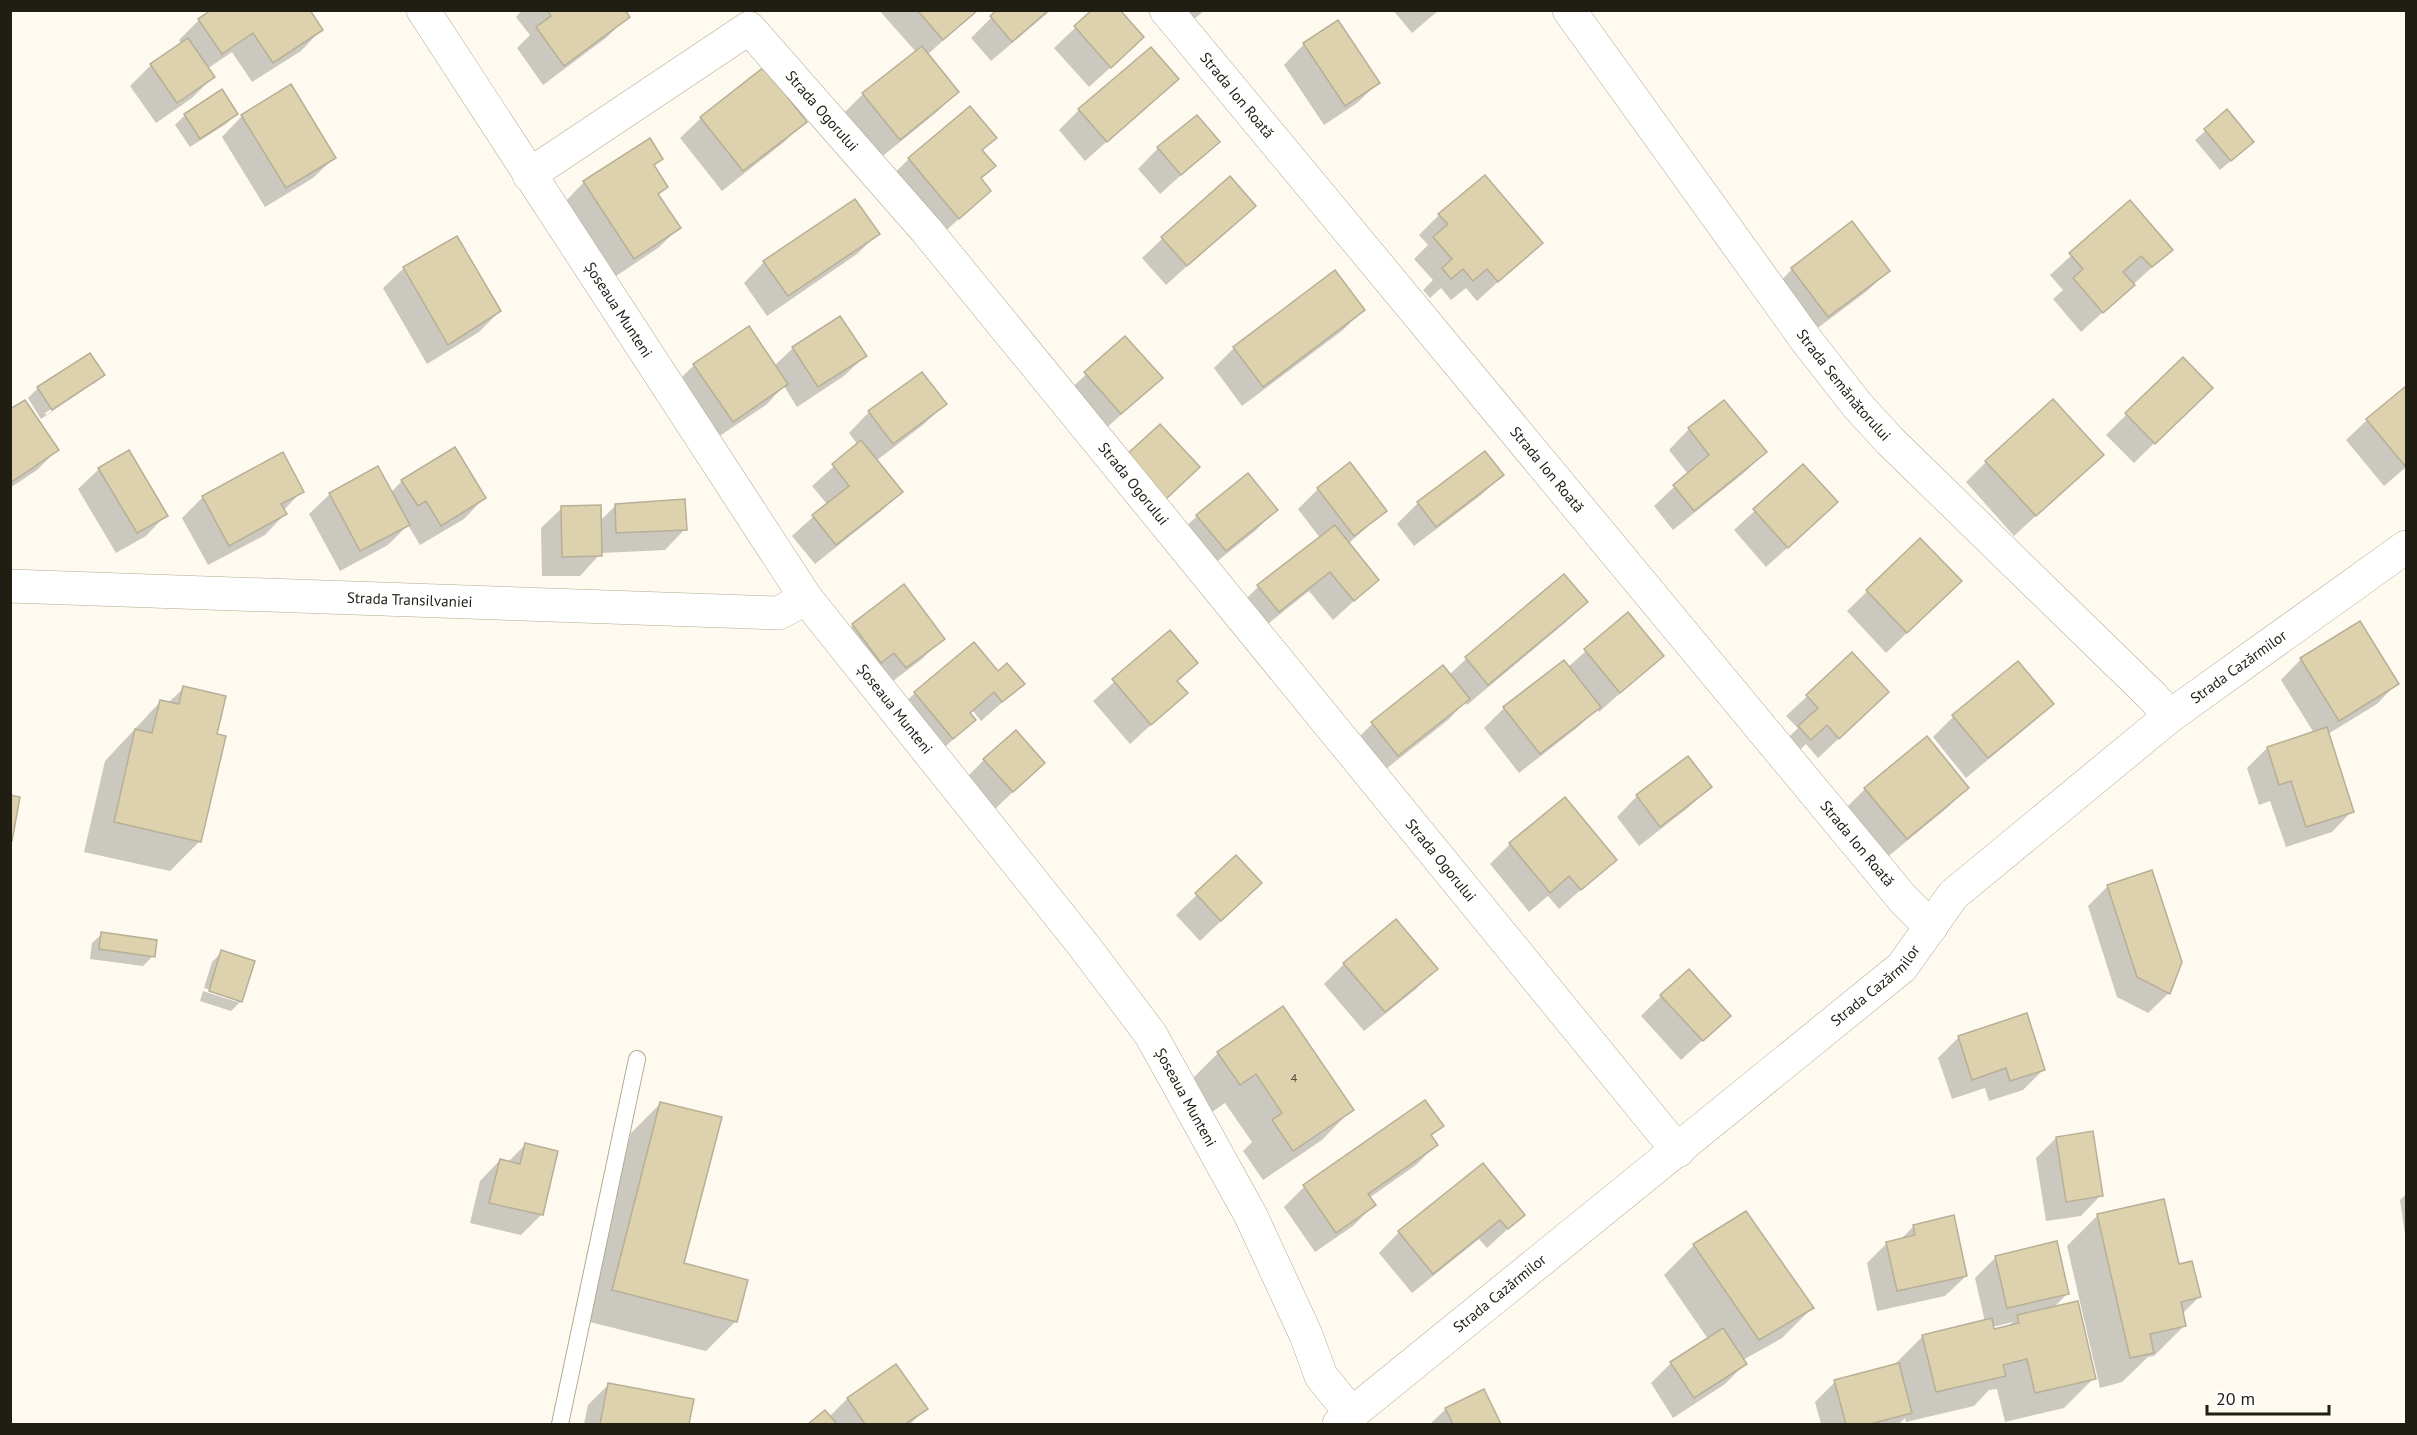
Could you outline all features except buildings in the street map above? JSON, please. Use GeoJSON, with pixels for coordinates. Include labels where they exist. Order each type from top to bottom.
{"type":"FeatureCollection","features":[{"type":"Feature","properties":{"kind":"street","name":"Șoseaua Munteni"},"geometry":{"type":"LineString","coordinates":[[423,10],[806,598],[1076,937],[1151,1035],[1251,1216],[1306,1335],[1322,1376],[1345,1419]]}},
{"type":"Feature","properties":{"kind":"street","name":"Strada Ion Roată"},"geometry":{"type":"LineString","coordinates":[[1166,10],[1896,890],[1931,927]]}},
{"type":"Feature","properties":{"kind":"street","name":"Strada Semănătorului"},"geometry":{"type":"LineString","coordinates":[[1569,10],[1807,341],[1857,405],[1890,441],[2170,716]]}},
{"type":"Feature","properties":{"kind":"street","name":"Strada Ogorului"},"geometry":{"type":"LineString","coordinates":[[529,175],[743,19],[926,230],[1678,1151]]}},
{"type":"Feature","properties":{"kind":"street","name":"Strada Cazărmilor"},"geometry":{"type":"LineString","coordinates":[[1345,1419],[1902,967],[1953,895],[2170,716],[2406,546]]}},
{"type":"Feature","properties":{"kind":"street","name":"Strada Transilvaniei"},"geometry":{"type":"LineString","coordinates":[[10,586],[779,613],[806,598]]}},
{"type":"Feature","properties":{"kind":"lane"},"geometry":{"type":"LineString","coordinates":[[560,1425],[637,1059]]}}]}
